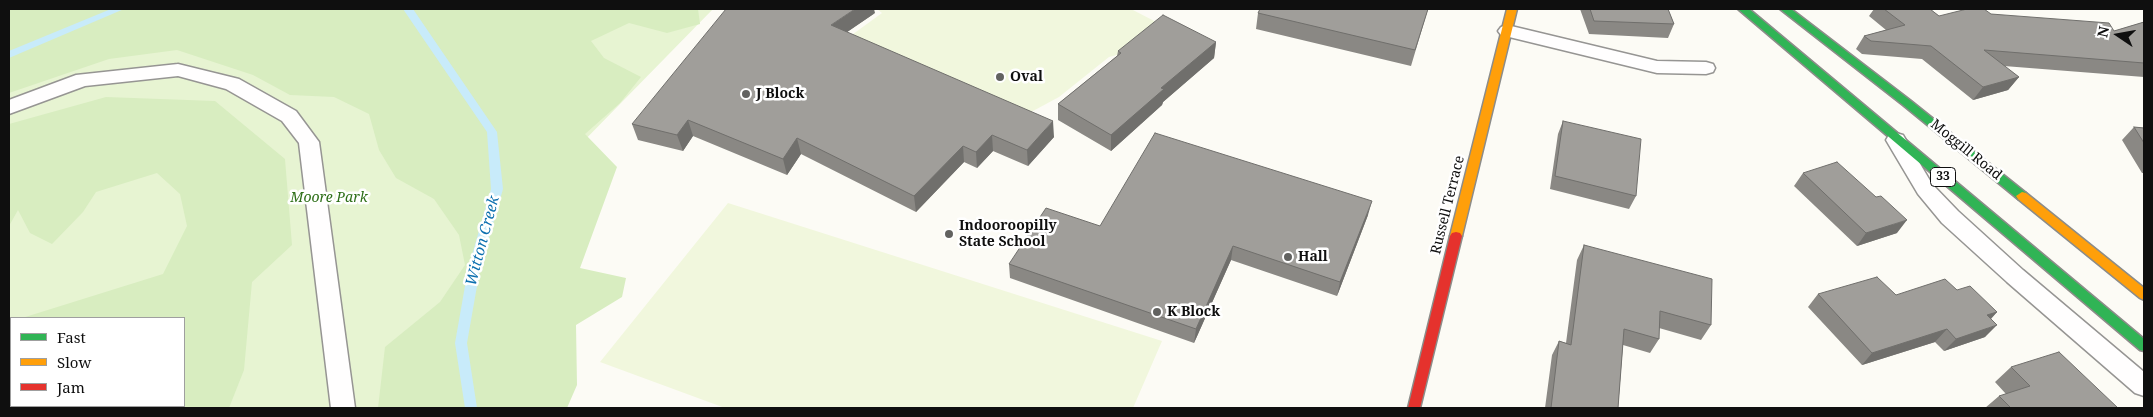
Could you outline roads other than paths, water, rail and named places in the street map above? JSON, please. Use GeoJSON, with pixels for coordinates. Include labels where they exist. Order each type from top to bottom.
{"type":"FeatureCollection","features":[{"type":"Feature","properties":{"kind":"main road","name":"Russell Terrace"},"geometry":{"type":"LineString","coordinates":[[1414,408],[1512,9]]}},
{"type":"Feature","properties":{"kind":"main road","name":"33"},"geometry":{"type":"LineString","coordinates":[[1743,9],[2144,346]]}},
{"type":"Feature","properties":{"kind":"main road","name":"Moggill Road"},"geometry":{"type":"LineString","coordinates":[[1785,9],[1907,103],[2144,295]]}},
{"type":"Feature","properties":{"kind":"lane"},"geometry":{"type":"LineString","coordinates":[[1507,31],[1657,66],[1706,68]]}},
{"type":"Feature","properties":{"kind":"lane"},"geometry":{"type":"LineString","coordinates":[[9,107],[84,80],[178,70],[232,84],[289,116],[309,142],[343,408]]}},
{"type":"Feature","properties":{"kind":"lane"},"geometry":{"type":"LineString","coordinates":[[1890,133],[1903,150],[1925,189],[1944,210],[2015,276],[2144,386]]}},
{"type":"Feature","properties":{"kind":"waterway"},"geometry":{"type":"LineString","coordinates":[[9,55],[119,9]]}},
{"type":"Feature","properties":{"kind":"waterway","name":"Witton Creek"},"geometry":{"type":"LineString","coordinates":[[408,9],[492,132],[497,189],[474,269],[461,343],[471,408]]}},
{"type":"Feature","properties":{"kind":"place","name":"Oval"},"geometry":{"type":"Point","coordinates":[1000,77]}},
{"type":"Feature","properties":{"kind":"place","name":"J Block"},"geometry":{"type":"Point","coordinates":[746,94]}},
{"type":"Feature","properties":{"kind":"place","name":"Indooroopilly State School"},"geometry":{"type":"Point","coordinates":[949,234]}},
{"type":"Feature","properties":{"kind":"place","name":"Hall"},"geometry":{"type":"Point","coordinates":[1288,257]}},
{"type":"Feature","properties":{"kind":"place","name":"K Block"},"geometry":{"type":"Point","coordinates":[1157,312]}},
{"type":"Feature","properties":{"kind":"park label","name":"Moore Park"},"geometry":{"type":"Point","coordinates":[329,198]}}]}
